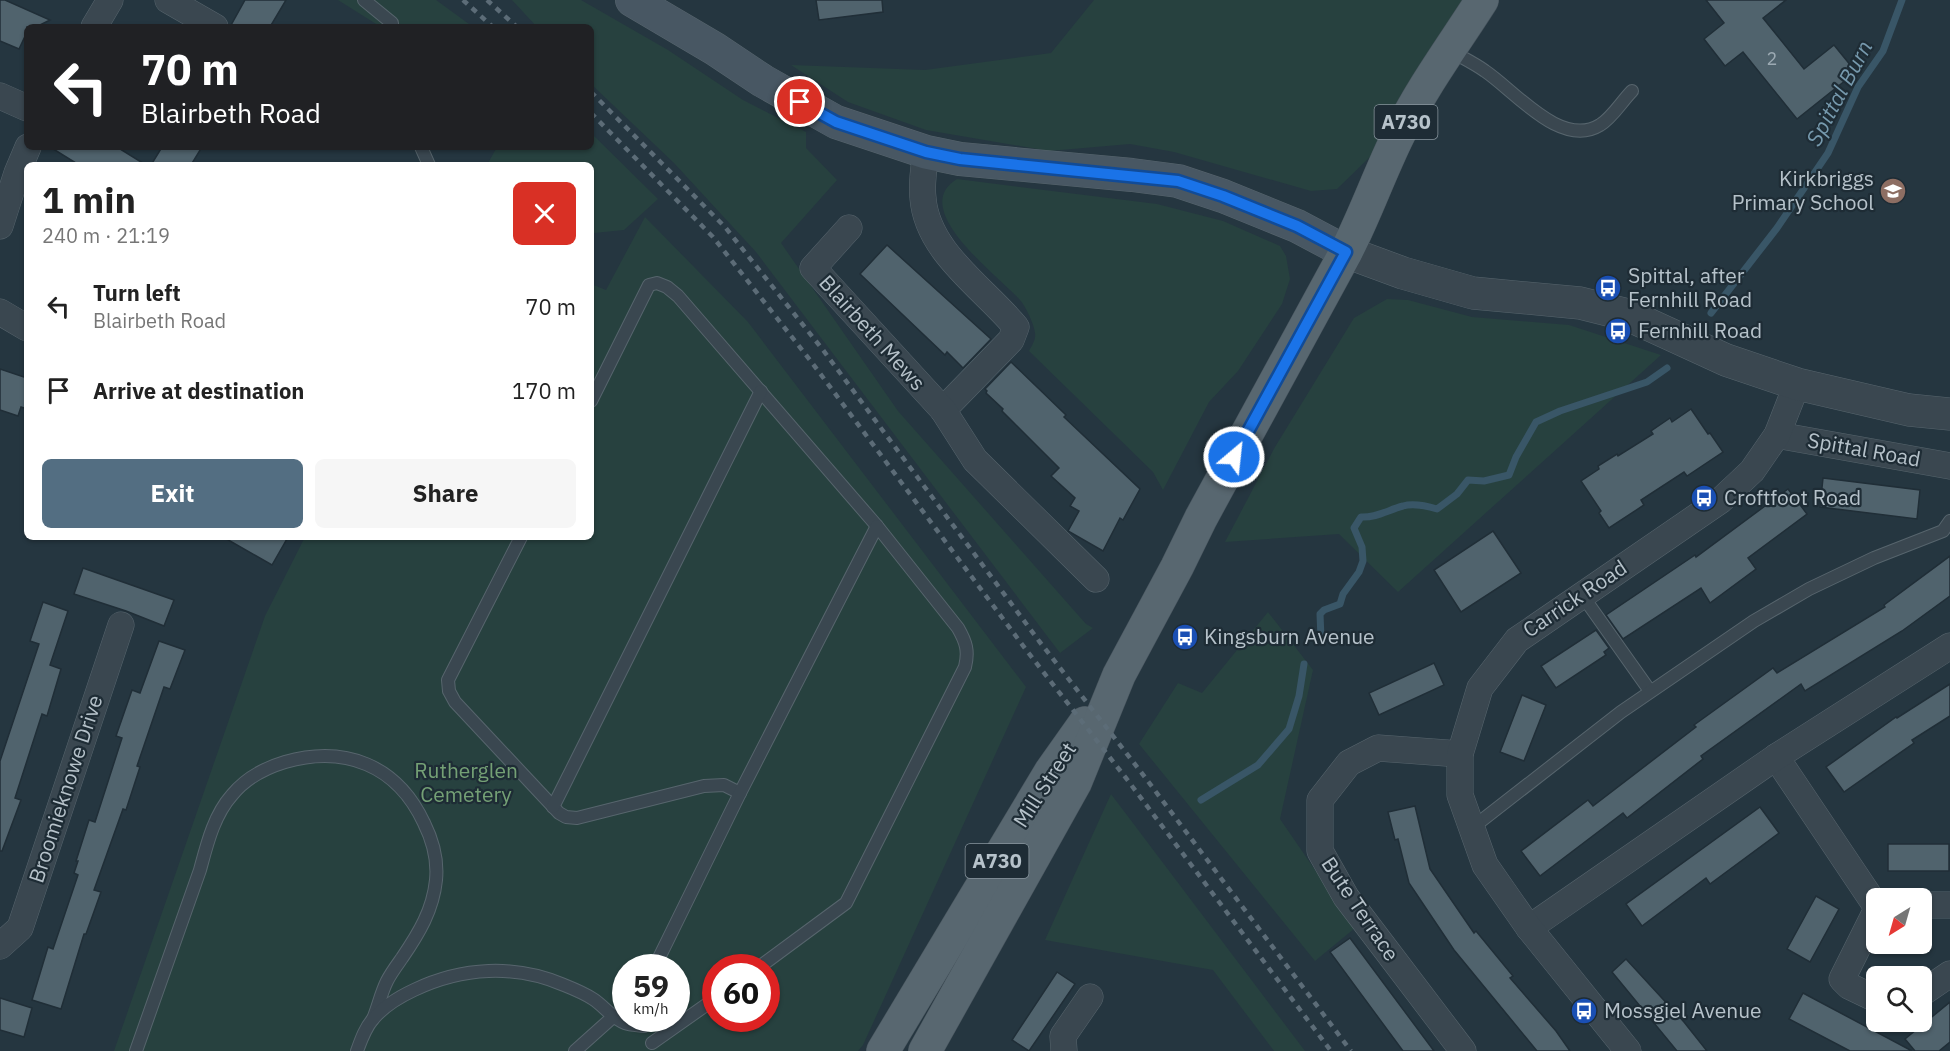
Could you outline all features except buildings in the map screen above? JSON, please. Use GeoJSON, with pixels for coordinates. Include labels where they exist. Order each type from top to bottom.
{"type":"FeatureCollection","features":[{"type":"Feature","properties":{"kind":"main road"},"geometry":{"type":"LineString","coordinates":[[632,0],[716,49],[763,81],[836,122],[926,152],[960,159],[1178,181],[1223,196],[1297,226],[1346,252]]}},
{"type":"Feature","properties":{"kind":"main road","name":"A730"},"geometry":{"type":"LineString","coordinates":[[1346,252],[1366,213],[1400,133],[1449,50],[1482,0]]}},
{"type":"Feature","properties":{"kind":"main road","name":"Mill Street"},"geometry":{"type":"LineString","coordinates":[[925,1051],[1075,783],[1119,675],[1177,567],[1200,518],[1346,252]]}},
{"type":"Feature","properties":{"kind":"main road","name":"Mill Street"},"geometry":{"type":"LineString","coordinates":[[883,1051],[1052,771],[1119,675]]}},
{"type":"Feature","properties":{"kind":"street"},"geometry":{"type":"LineString","coordinates":[[96,24],[110,0]]}},
{"type":"Feature","properties":{"kind":"street"},"geometry":{"type":"LineString","coordinates":[[168,0],[210,24]]}},
{"type":"Feature","properties":{"kind":"street"},"geometry":{"type":"LineString","coordinates":[[0,96],[24,107]]}},
{"type":"Feature","properties":{"kind":"street"},"geometry":{"type":"LineString","coordinates":[[0,226],[27,150]]}},
{"type":"Feature","properties":{"kind":"street","name":"Blairbeth Mews"},"geometry":{"type":"LineString","coordinates":[[926,152],[922,183],[926,216],[947,256],[1016,327],[1011,340],[943,410]]}},
{"type":"Feature","properties":{"kind":"street","name":"Blairbeth Mews"},"geometry":{"type":"LineString","coordinates":[[849,228],[813,268],[943,410],[975,460],[1096,579]]}},
{"type":"Feature","properties":{"kind":"street"},"geometry":{"type":"LineString","coordinates":[[1346,252],[1403,273],[1473,293],[1580,303],[1628,315],[1726,360],[1797,384],[1910,410],[1950,414]]}},
{"type":"Feature","properties":{"kind":"street"},"geometry":{"type":"LineString","coordinates":[[0,312],[24,326]]}},
{"type":"Feature","properties":{"kind":"street","name":"Carrick Road"},"geometry":{"type":"LineString","coordinates":[[1628,1051],[1529,928],[1485,865],[1460,795],[1460,754],[1480,688],[1516,640],[1721,500],[1752,471],[1777,435],[1797,384]]}},
{"type":"Feature","properties":{"kind":"street","name":"Spittal Road"},"geometry":{"type":"LineString","coordinates":[[1777,435],[1950,466]]}},
{"type":"Feature","properties":{"kind":"street","name":"Broomieknowe Drive"},"geometry":{"type":"LineString","coordinates":[[0,946],[20,928],[121,625]]}},
{"type":"Feature","properties":{"kind":"street"},"geometry":{"type":"LineString","coordinates":[[1529,928],[1776,757],[1950,646]]}},
{"type":"Feature","properties":{"kind":"street","name":"Bute Terrace"},"geometry":{"type":"LineString","coordinates":[[1460,754],[1378,748],[1349,763],[1320,800],[1320,851],[1346,897],[1462,1051]]}},
{"type":"Feature","properties":{"kind":"street"},"geometry":{"type":"LineString","coordinates":[[1776,757],[1866,891]]}},
{"type":"Feature","properties":{"kind":"street"},"geometry":{"type":"LineString","coordinates":[[1932,905],[1950,905]]}},
{"type":"Feature","properties":{"kind":"street"},"geometry":{"type":"LineString","coordinates":[[1866,931],[1842,979],[1849,986],[1866,994]]}},
{"type":"Feature","properties":{"kind":"street"},"geometry":{"type":"LineString","coordinates":[[1932,986],[1950,974]]}},
{"type":"Feature","properties":{"kind":"street"},"geometry":{"type":"LineString","coordinates":[[1064,1051],[1063,1036],[1090,997]]}},
{"type":"Feature","properties":{"kind":"lane"},"geometry":{"type":"LineString","coordinates":[[364,0],[392,24]]}},
{"type":"Feature","properties":{"kind":"lane"},"geometry":{"type":"LineString","coordinates":[[1449,50],[1484,70],[1552,124],[1571,130],[1588,131],[1602,125],[1632,91]]}},
{"type":"Feature","properties":{"kind":"lane"},"geometry":{"type":"LineString","coordinates":[[594,394],[649,285],[657,283],[667,287],[678,296],[877,526],[965,640],[968,654],[965,667],[846,903],[777,954]]}},
{"type":"Feature","properties":{"kind":"lane"},"geometry":{"type":"LineString","coordinates":[[553,807],[761,391]]}},
{"type":"Feature","properties":{"kind":"lane"},"geometry":{"type":"LineString","coordinates":[[1472,828],[1549,766],[1650,691],[1754,621],[1809,589],[1874,558],[1943,531],[1950,521]]}},
{"type":"Feature","properties":{"kind":"lane"},"geometry":{"type":"LineString","coordinates":[[661,954],[740,793],[877,526]]}},
{"type":"Feature","properties":{"kind":"lane"},"geometry":{"type":"LineString","coordinates":[[519,540],[448,681],[449,692],[455,702],[553,807],[566,817],[577,818],[704,786],[724,785],[740,793]]}},
{"type":"Feature","properties":{"kind":"lane"},"geometry":{"type":"LineString","coordinates":[[1582,595],[1650,691]]}},
{"type":"Feature","properties":{"kind":"lane"},"geometry":{"type":"LineString","coordinates":[[136,1051],[218,816],[231,795],[249,779],[269,767],[313,755],[358,760],[378,770],[394,782],[420,813],[430,835],[436,857],[433,901],[426,920],[387,980],[373,1019]]}},
{"type":"Feature","properties":{"kind":"lane"},"geometry":{"type":"LineString","coordinates":[[357,1051],[363,1034],[373,1019],[403,996],[434,981],[487,970],[525,973],[561,983],[592,998],[612,1014]]}},
{"type":"Feature","properties":{"kind":"lane"},"geometry":{"type":"LineString","coordinates":[[647,1032],[654,1047],[702,1009]]}},
{"type":"Feature","properties":{"kind":"lane"},"geometry":{"type":"LineString","coordinates":[[574,1051],[612,1018]]}},
{"type":"Feature","properties":{"kind":"green space"},"geometry":{"type":"Polygon","coordinates":[[[338,0],[436,0],[469,24],[376,24],[338,0]]]}},
{"type":"Feature","properties":{"kind":"green space"},"geometry":{"type":"Polygon","coordinates":[[[512,0],[581,0],[668,50],[743,100],[806,132],[806,148],[837,180],[781,243],[898,411],[1086,624],[1093,628],[1060,653],[756,252],[674,163],[594,87],[594,24],[534,24],[512,0]]]}},
{"type":"Feature","properties":{"kind":"green space"},"geometry":{"type":"Polygon","coordinates":[[[1094,0],[1465,0],[1373,154],[1337,189],[1311,191],[1174,152],[1130,144],[1049,151],[926,130],[848,102],[791,65],[925,70],[1051,53],[1094,0]]]}},
{"type":"Feature","properties":{"kind":"green space"},"geometry":{"type":"Polygon","coordinates":[[[594,136],[658,199],[624,230],[594,233],[594,162],[489,162],[495,150],[594,150],[594,136]]]}},
{"type":"Feature","properties":{"kind":"green space"},"geometry":{"type":"Polygon","coordinates":[[[957,179],[1157,204],[1223,221],[1280,246],[1286,256],[1290,279],[1282,304],[1238,371],[1209,402],[1163,490],[1153,472],[1029,351],[1035,333],[1025,307],[962,242],[949,224],[943,207],[944,192],[957,179]]]}},
{"type":"Feature","properties":{"kind":"green space","name":"Rutherglen Cemetery"},"geometry":{"type":"Polygon","coordinates":[[[645,217],[748,322],[1026,687],[863,1045],[858,1051],[114,1051],[265,616],[303,540],[594,540],[594,285],[606,290],[645,217]]]}},
{"type":"Feature","properties":{"kind":"green space"},"geometry":{"type":"Polygon","coordinates":[[[1387,299],[1408,300],[1472,317],[1569,325],[1661,355],[1398,592],[1339,534],[1225,542],[1275,447],[1354,318],[1387,299]]]}},
{"type":"Feature","properties":{"kind":"green space"},"geometry":{"type":"Polygon","coordinates":[[[1268,612],[1313,670],[1280,819],[1355,928],[1315,961],[1139,744],[1178,683],[1202,693],[1268,612]]]}},
{"type":"Feature","properties":{"kind":"green space"},"geometry":{"type":"Polygon","coordinates":[[[1111,794],[1305,1051],[1274,1051],[1213,970],[1045,940],[1111,794]]]}},
{"type":"Feature","properties":{"kind":"waterway","name":"Spittal Burn"},"geometry":{"type":"LineString","coordinates":[[1711,313],[1777,228],[1828,153],[1858,87],[1883,51],[1902,0]]}},
{"type":"Feature","properties":{"kind":"waterway","name":"Spittal Burn"},"geometry":{"type":"LineString","coordinates":[[1321,638],[1320,614],[1340,604],[1343,594],[1359,572],[1363,561],[1362,547],[1354,528],[1361,517],[1377,515],[1407,505],[1437,509],[1457,494],[1468,480],[1484,481],[1509,475],[1516,457],[1536,422],[1560,411],[1647,382],[1667,368]]}},
{"type":"Feature","properties":{"kind":"waterway","name":"Spittal Burn"},"geometry":{"type":"LineString","coordinates":[[1201,800],[1258,765],[1289,729],[1299,696],[1304,664]]}},
{"type":"Feature","properties":{"kind":"railway"},"geometry":{"type":"LineString","coordinates":[[463,0],[490,24]]}},
{"type":"Feature","properties":{"kind":"railway"},"geometry":{"type":"LineString","coordinates":[[487,0],[514,24]]}},
{"type":"Feature","properties":{"kind":"railway"},"geometry":{"type":"LineString","coordinates":[[594,95],[725,227],[823,350],[1039,641],[1141,772],[1351,1051]]}},
{"type":"Feature","properties":{"kind":"railway"},"geometry":{"type":"LineString","coordinates":[[594,116],[713,237],[810,360],[1027,651],[1129,782],[1331,1051]]}},
{"type":"Feature","properties":{"kind":"place","name":"Kirkbriggs Primary School"},"geometry":{"type":"Point","coordinates":[1893,191]}},
{"type":"Feature","properties":{"kind":"place","name":"Spittal, after Fernhill Road"},"geometry":{"type":"Point","coordinates":[1608,288]}},
{"type":"Feature","properties":{"kind":"place","name":"Fernhill Road"},"geometry":{"type":"Point","coordinates":[1618,331]}},
{"type":"Feature","properties":{"kind":"place","name":"Croftfoot Road"},"geometry":{"type":"Point","coordinates":[1704,498]}},
{"type":"Feature","properties":{"kind":"place","name":"Kingsburn Avenue"},"geometry":{"type":"Point","coordinates":[1185,637]}},
{"type":"Feature","properties":{"kind":"place","name":"Mossgiel Avenue"},"geometry":{"type":"Point","coordinates":[1584,1011]}},
{"type":"Feature","properties":{"kind":"route"},"geometry":{"type":"LineString","coordinates":[[800,102],[836,122],[926,152],[960,159],[1178,181],[1223,196],[1297,226],[1346,252],[1234,457]]}}]}
